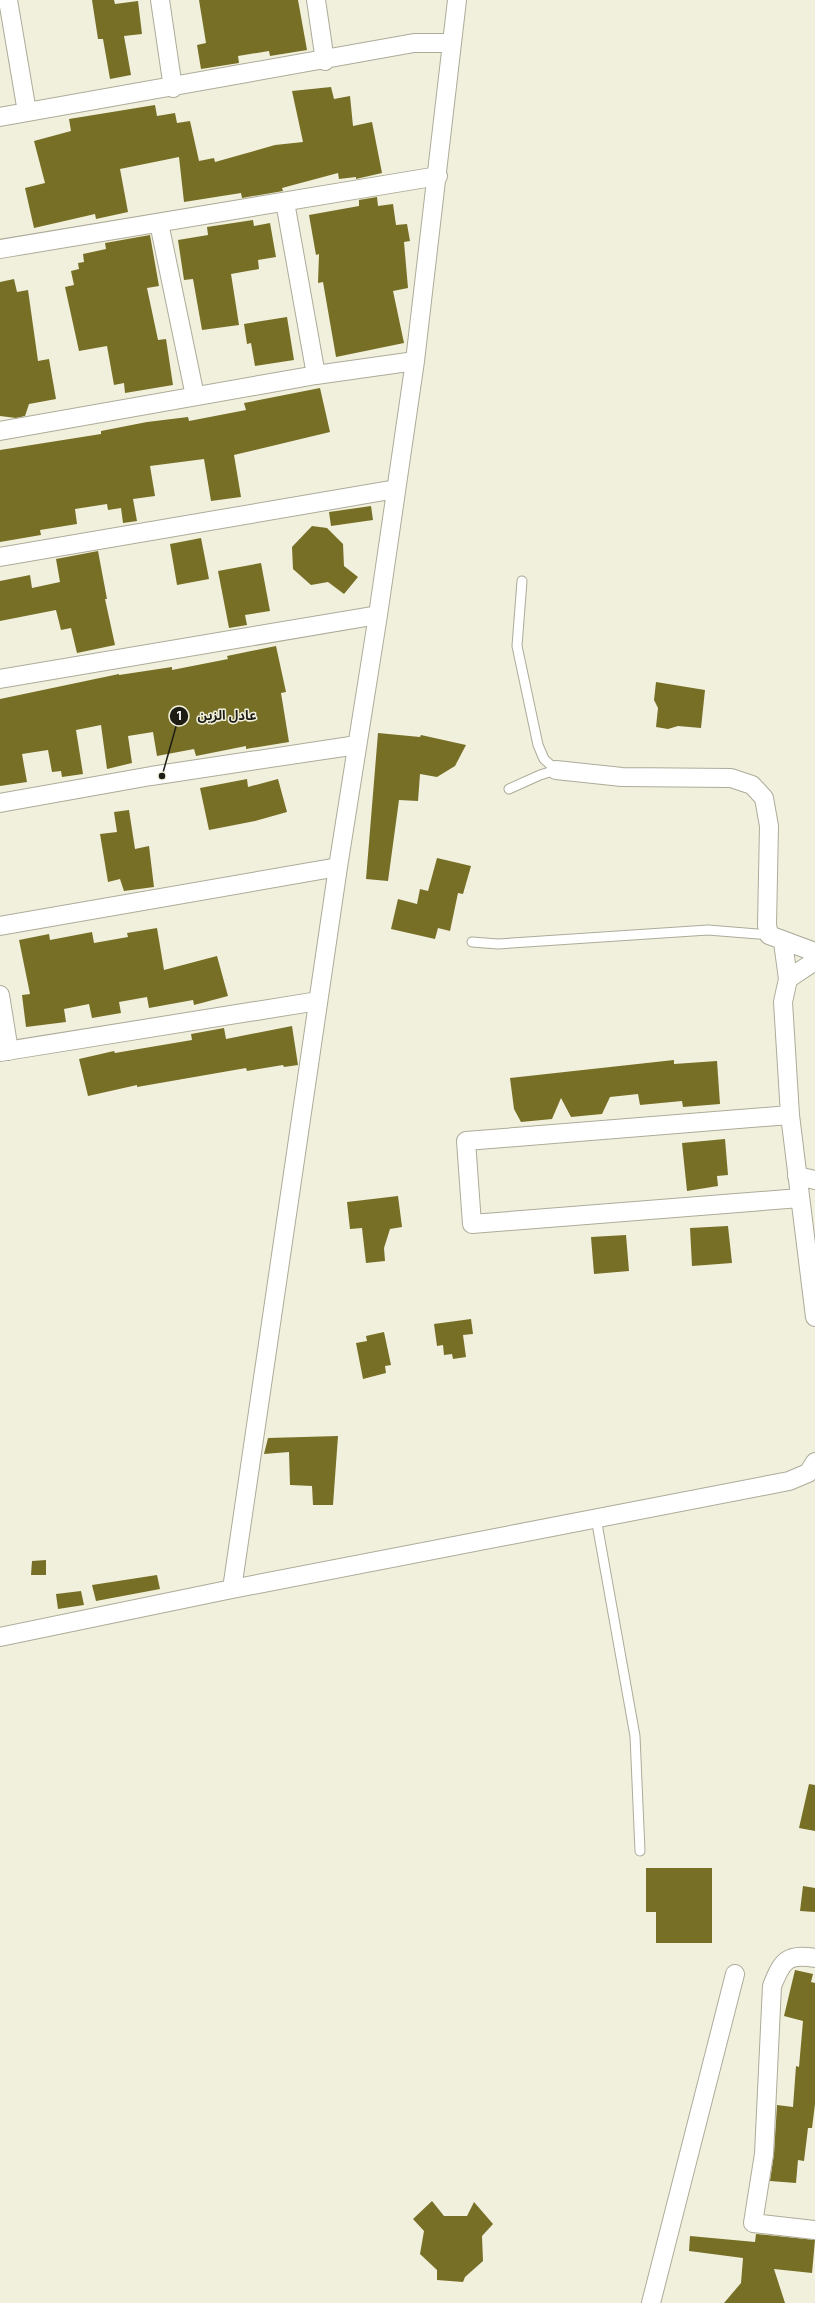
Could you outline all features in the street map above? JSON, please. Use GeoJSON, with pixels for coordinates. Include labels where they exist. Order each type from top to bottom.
{"type":"FeatureCollection","features":[{"type":"Feature","properties":{"kind":"street"},"geometry":{"type":"LineString","coordinates":[[8,0],[27,112]]}},
{"type":"Feature","properties":{"kind":"street"},"geometry":{"type":"LineString","coordinates":[[160,0],[173,88]]}},
{"type":"Feature","properties":{"kind":"street"},"geometry":{"type":"LineString","coordinates":[[316,0],[325,61]]}},
{"type":"Feature","properties":{"kind":"street"},"geometry":{"type":"LineString","coordinates":[[232,1589],[318,1001],[378,615],[415,361],[438,176],[451,43],[457,0]]}},
{"type":"Feature","properties":{"kind":"street"},"geometry":{"type":"LineString","coordinates":[[0,117],[325,61],[414,43],[451,43]]}},
{"type":"Feature","properties":{"kind":"street"},"geometry":{"type":"LineString","coordinates":[[0,249],[438,176]]}},
{"type":"Feature","properties":{"kind":"street"},"geometry":{"type":"LineString","coordinates":[[285,202],[316,375]]}},
{"type":"Feature","properties":{"kind":"street"},"geometry":{"type":"LineString","coordinates":[[159,223],[195,396]]}},
{"type":"Feature","properties":{"kind":"street"},"geometry":{"type":"LineString","coordinates":[[0,431],[316,375],[415,361]]}},
{"type":"Feature","properties":{"kind":"street"},"geometry":{"type":"LineString","coordinates":[[0,558],[396,489]]}},
{"type":"Feature","properties":{"kind":"street"},"geometry":{"type":"LineString","coordinates":[[0,679],[378,615]]}},
{"type":"Feature","properties":{"kind":"street"},"geometry":{"type":"LineString","coordinates":[[0,803],[151,776],[357,745]]}},
{"type":"Feature","properties":{"kind":"street"},"geometry":{"type":"LineString","coordinates":[[556,770],[622,777],[731,778],[752,785],[764,798],[769,826],[767,925],[776,938],[788,979],[783,1002],[790,1115],[815,1317]]}},
{"type":"Feature","properties":{"kind":"street"},"geometry":{"type":"LineString","coordinates":[[0,926],[338,867]]}},
{"type":"Feature","properties":{"kind":"street"},"geometry":{"type":"LineString","coordinates":[[776,938],[815,952]]}},
{"type":"Feature","properties":{"kind":"street"},"geometry":{"type":"LineString","coordinates":[[788,979],[815,961]]}},
{"type":"Feature","properties":{"kind":"street"},"geometry":{"type":"LineString","coordinates":[[0,995],[4,1052],[318,1001]]}},
{"type":"Feature","properties":{"kind":"street"},"geometry":{"type":"LineString","coordinates":[[790,1115],[466,1141],[472,1224],[800,1198]]}},
{"type":"Feature","properties":{"kind":"street"},"geometry":{"type":"LineString","coordinates":[[798,1176],[815,1180]]}},
{"type":"Feature","properties":{"kind":"street"},"geometry":{"type":"LineString","coordinates":[[0,1637],[232,1589],[789,1481],[808,1473],[815,1462]]}},
{"type":"Feature","properties":{"kind":"street"},"geometry":{"type":"LineString","coordinates":[[815,1958],[800,1955],[790,1958],[779,1969],[772,1986],[764,2154],[753,2223],[815,2230]]}},
{"type":"Feature","properties":{"kind":"street"},"geometry":{"type":"LineString","coordinates":[[651,2303],[735,1974]]}},
{"type":"Feature","properties":{"kind":"lane"},"geometry":{"type":"LineString","coordinates":[[522,581],[517,646],[538,745],[544,759],[556,770]]}},
{"type":"Feature","properties":{"kind":"lane"},"geometry":{"type":"LineString","coordinates":[[509,789],[540,775],[556,770]]}},
{"type":"Feature","properties":{"kind":"lane"},"geometry":{"type":"LineString","coordinates":[[472,942],[498,944],[708,930],[776,938]]}},
{"type":"Feature","properties":{"kind":"lane"},"geometry":{"type":"LineString","coordinates":[[596,1518],[635,1736],[640,1851]]}},
{"type":"Feature","properties":{"kind":"building"},"geometry":{"type":"Polygon","coordinates":[[[92,0],[114,0],[115,4],[138,1],[142,34],[124,36],[131,75],[110,79],[103,39],[98,39],[92,0]]]}},
{"type":"Feature","properties":{"kind":"building"},"geometry":{"type":"Polygon","coordinates":[[[199,0],[298,0],[307,50],[270,56],[269,51],[238,56],[239,63],[201,69],[197,45],[206,43],[199,0]]]}},
{"type":"Feature","properties":{"kind":"building"},"geometry":{"type":"Polygon","coordinates":[[[331,87],[334,99],[350,96],[353,126],[372,122],[382,173],[356,179],[356,177],[339,179],[338,173],[282,188],[283,191],[242,198],[241,193],[184,202],[179,157],[120,169],[128,212],[96,219],[95,214],[34,228],[25,188],[45,183],[34,141],[71,131],[69,119],[155,105],[157,116],[175,113],[177,123],[190,121],[199,161],[214,158],[215,162],[275,145],[303,142],[292,91],[331,87]]]}},
{"type":"Feature","properties":{"kind":"building"},"geometry":{"type":"Polygon","coordinates":[[[377,197],[378,206],[393,204],[396,225],[407,224],[410,241],[404,242],[408,288],[393,291],[404,343],[336,357],[323,282],[318,283],[319,254],[316,255],[309,215],[359,206],[359,200],[377,197]]]}},
{"type":"Feature","properties":{"kind":"building"},"geometry":{"type":"Polygon","coordinates":[[[253,220],[254,226],[270,223],[276,257],[258,260],[259,269],[231,274],[239,325],[202,330],[193,279],[184,280],[178,240],[208,235],[207,227],[253,220]]]}},
{"type":"Feature","properties":{"kind":"building"},"geometry":{"type":"Polygon","coordinates":[[[150,235],[159,286],[147,288],[158,340],[166,339],[173,385],[125,393],[124,383],[114,385],[107,346],[79,351],[65,287],[74,285],[71,271],[79,269],[78,263],[84,262],[83,254],[106,249],[105,243],[150,235]]]}},
{"type":"Feature","properties":{"kind":"building"},"geometry":{"type":"Polygon","coordinates":[[[14,279],[17,292],[28,290],[38,361],[49,359],[56,399],[29,404],[25,416],[16,418],[0,416],[0,282],[14,279]]]}},
{"type":"Feature","properties":{"kind":"building"},"geometry":{"type":"Polygon","coordinates":[[[287,317],[294,360],[255,366],[251,343],[247,344],[244,324],[287,317]]]}},
{"type":"Feature","properties":{"kind":"building"},"geometry":{"type":"Polygon","coordinates":[[[320,388],[330,432],[234,455],[241,497],[211,501],[204,459],[150,466],[155,496],[133,499],[137,521],[123,523],[121,508],[108,510],[107,504],[75,509],[77,524],[40,530],[41,535],[0,542],[0,450],[101,434],[101,431],[147,422],[188,417],[189,421],[246,410],[244,403],[320,388]]]}},
{"type":"Feature","properties":{"kind":"building"},"geometry":{"type":"Polygon","coordinates":[[[371,506],[373,520],[331,526],[329,512],[371,506]]]}},
{"type":"Feature","properties":{"kind":"building"},"geometry":{"type":"Polygon","coordinates":[[[312,526],[327,528],[343,544],[344,566],[358,577],[344,594],[328,582],[311,585],[293,569],[292,547],[312,526]]]}},
{"type":"Feature","properties":{"kind":"building"},"geometry":{"type":"Polygon","coordinates":[[[201,538],[209,579],[177,585],[170,544],[201,538]]]}},
{"type":"Feature","properties":{"kind":"building"},"geometry":{"type":"Polygon","coordinates":[[[98,551],[107,599],[105,599],[115,645],[77,653],[71,628],[61,630],[56,610],[0,621],[0,581],[30,575],[32,588],[60,582],[56,559],[98,551]]]}},
{"type":"Feature","properties":{"kind":"building"},"geometry":{"type":"Polygon","coordinates":[[[261,563],[270,611],[245,615],[247,625],[229,628],[218,571],[261,563]]]}},
{"type":"Feature","properties":{"kind":"building"},"geometry":{"type":"Polygon","coordinates":[[[276,646],[286,692],[281,693],[289,742],[246,749],[246,746],[196,756],[194,749],[157,756],[153,732],[128,736],[132,763],[107,769],[101,725],[76,730],[83,774],[62,777],[61,771],[52,772],[48,750],[22,754],[27,782],[0,786],[0,699],[119,674],[172,667],[172,670],[228,659],[227,656],[276,646]]]}},
{"type":"Feature","properties":{"kind":"building"},"geometry":{"type":"Polygon","coordinates":[[[656,682],[705,690],[701,728],[678,726],[668,729],[656,727],[658,708],[654,700],[656,682]]]}},
{"type":"Feature","properties":{"kind":"building"},"geometry":{"type":"Polygon","coordinates":[[[378,733],[420,737],[421,735],[466,745],[455,766],[437,777],[420,774],[418,801],[399,800],[388,881],[366,879],[378,733]]]}},
{"type":"Feature","properties":{"kind":"building"},"geometry":{"type":"Polygon","coordinates":[[[247,779],[248,787],[278,779],[287,812],[255,821],[209,830],[200,788],[247,779]]]}},
{"type":"Feature","properties":{"kind":"building"},"geometry":{"type":"Polygon","coordinates":[[[129,810],[135,849],[149,846],[154,887],[124,891],[120,879],[108,882],[100,834],[117,832],[114,812],[129,810]]]}},
{"type":"Feature","properties":{"kind":"building"},"geometry":{"type":"Polygon","coordinates":[[[437,858],[471,866],[463,894],[458,893],[450,931],[438,928],[435,939],[391,929],[398,899],[417,904],[420,889],[428,891],[437,858]]]}},
{"type":"Feature","properties":{"kind":"building"},"geometry":{"type":"Polygon","coordinates":[[[157,928],[164,970],[217,956],[228,996],[194,1005],[193,1000],[149,1008],[147,997],[119,1002],[121,1013],[92,1018],[89,1004],[64,1009],[66,1022],[26,1027],[22,995],[30,994],[19,940],[49,934],[50,940],[92,932],[94,943],[128,937],[127,933],[157,928]]]}},
{"type":"Feature","properties":{"kind":"building"},"geometry":{"type":"Polygon","coordinates":[[[292,1026],[298,1065],[284,1067],[283,1065],[247,1071],[246,1068],[137,1087],[137,1085],[88,1096],[79,1059],[114,1051],[115,1053],[192,1040],[191,1034],[224,1028],[226,1039],[292,1026]]]}},
{"type":"Feature","properties":{"kind":"building"},"geometry":{"type":"Polygon","coordinates":[[[674,1060],[674,1064],[717,1061],[720,1104],[683,1107],[682,1101],[640,1105],[638,1094],[610,1097],[602,1114],[571,1117],[561,1098],[552,1119],[521,1122],[514,1109],[510,1078],[674,1060]]]}},
{"type":"Feature","properties":{"kind":"building"},"geometry":{"type":"Polygon","coordinates":[[[725,1139],[728,1175],[717,1176],[718,1186],[687,1191],[682,1143],[725,1139]]]}},
{"type":"Feature","properties":{"kind":"building"},"geometry":{"type":"Polygon","coordinates":[[[398,1196],[402,1227],[390,1229],[384,1248],[385,1261],[366,1263],[362,1228],[350,1229],[347,1202],[398,1196]]]}},
{"type":"Feature","properties":{"kind":"building"},"geometry":{"type":"Polygon","coordinates":[[[728,1226],[732,1263],[692,1266],[690,1228],[728,1226]]]}},
{"type":"Feature","properties":{"kind":"building"},"geometry":{"type":"Polygon","coordinates":[[[626,1235],[629,1271],[594,1274],[591,1237],[626,1235]]]}},
{"type":"Feature","properties":{"kind":"building"},"geometry":{"type":"Polygon","coordinates":[[[471,1319],[473,1334],[463,1335],[466,1357],[453,1359],[452,1354],[444,1355],[443,1345],[437,1346],[434,1324],[471,1319]]]}},
{"type":"Feature","properties":{"kind":"building"},"geometry":{"type":"Polygon","coordinates":[[[384,1332],[391,1365],[385,1366],[386,1373],[363,1379],[356,1343],[367,1341],[366,1336],[384,1332]]]}},
{"type":"Feature","properties":{"kind":"building"},"geometry":{"type":"Polygon","coordinates":[[[338,1436],[333,1505],[313,1505],[312,1486],[290,1485],[289,1452],[264,1454],[268,1438],[338,1436]]]}},
{"type":"Feature","properties":{"kind":"building"},"geometry":{"type":"Polygon","coordinates":[[[46,1560],[46,1575],[31,1575],[32,1561],[46,1560]]]}},
{"type":"Feature","properties":{"kind":"building"},"geometry":{"type":"Polygon","coordinates":[[[157,1575],[160,1589],[96,1601],[92,1585],[157,1575]]]}},
{"type":"Feature","properties":{"kind":"building"},"geometry":{"type":"Polygon","coordinates":[[[81,1591],[84,1605],[58,1609],[56,1594],[81,1591]]]}},
{"type":"Feature","properties":{"kind":"building"},"geometry":{"type":"Polygon","coordinates":[[[809,1784],[815,1785],[815,1831],[799,1828],[809,1784]]]}},
{"type":"Feature","properties":{"kind":"building"},"geometry":{"type":"Polygon","coordinates":[[[646,1868],[712,1868],[712,1943],[656,1943],[656,1912],[646,1912],[646,1868]]]}},
{"type":"Feature","properties":{"kind":"building"},"geometry":{"type":"Polygon","coordinates":[[[803,1886],[815,1888],[815,1912],[800,1911],[803,1886]]]}},
{"type":"Feature","properties":{"kind":"building"},"geometry":{"type":"Polygon","coordinates":[[[795,1970],[813,1974],[811,1982],[815,1983],[815,2104],[812,2128],[808,2128],[804,2161],[798,2160],[796,2183],[770,2181],[774,2154],[777,2105],[793,2107],[796,2066],[799,2067],[803,2021],[784,2016],[795,1970]]]}},
{"type":"Feature","properties":{"kind":"building"},"geometry":{"type":"Polygon","coordinates":[[[432,2201],[444,2216],[467,2216],[474,2202],[493,2224],[482,2236],[483,2261],[465,2277],[463,2282],[437,2280],[437,2270],[420,2254],[424,2231],[413,2219],[432,2201]]]}},
{"type":"Feature","properties":{"kind":"building"},"geometry":{"type":"Polygon","coordinates":[[[756,2234],[815,2240],[812,2273],[774,2269],[785,2303],[724,2303],[741,2283],[743,2258],[689,2251],[690,2236],[755,2242],[756,2234]]]}},
{"type":"Feature","properties":{"kind":"place","name":"عادل الزين"},"geometry":{"type":"Point","coordinates":[162,776]}}]}
